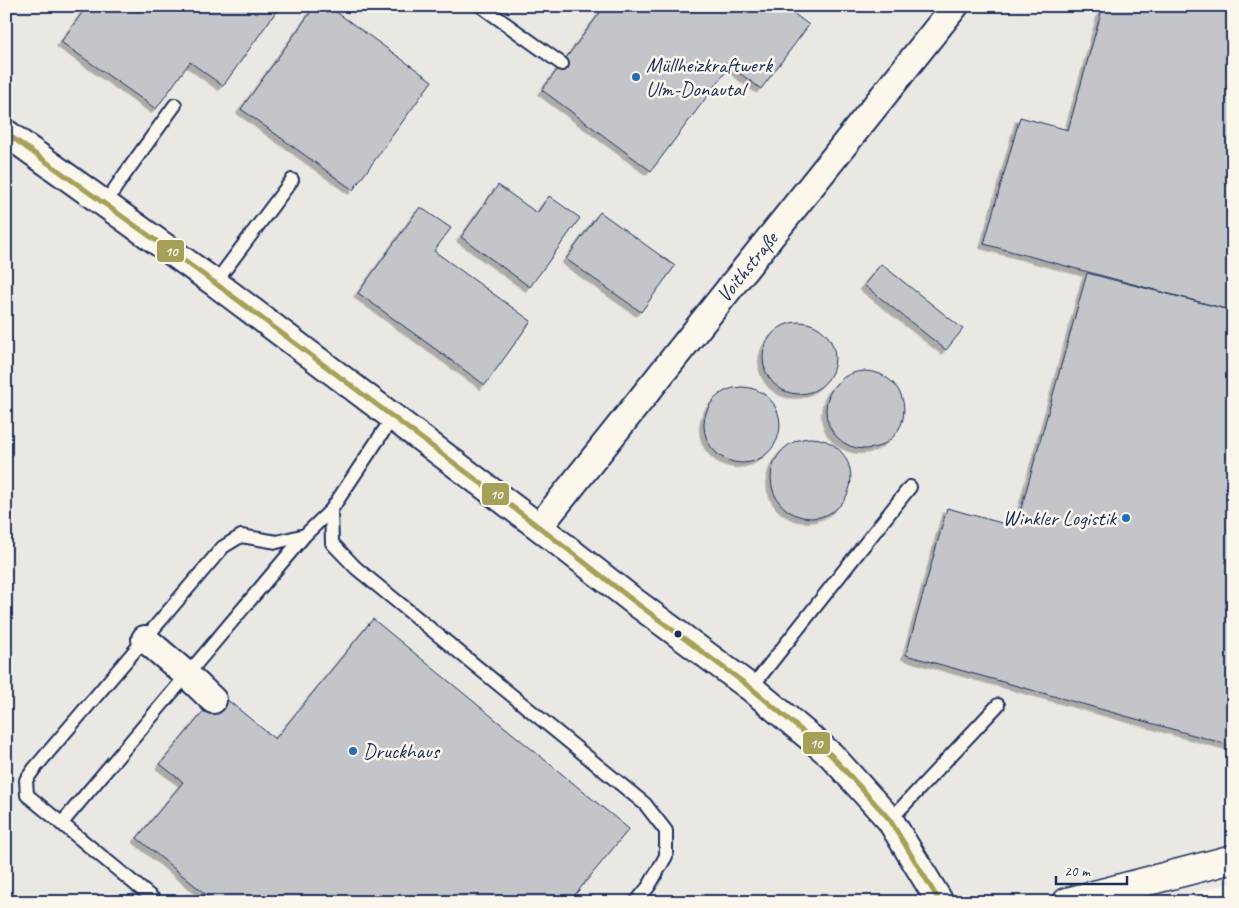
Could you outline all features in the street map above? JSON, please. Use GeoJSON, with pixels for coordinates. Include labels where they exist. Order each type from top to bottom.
{"type":"FeatureCollection","features":[{"type":"Feature","properties":{"kind":"street","name":"Voithstraße"},"geometry":{"type":"LineString","coordinates":[[539,527],[955,6]]}},
{"type":"Feature","properties":{"kind":"street"},"geometry":{"type":"LineString","coordinates":[[6,133],[215,283],[751,688],[830,755],[890,820],[940,902]]}},
{"type":"Feature","properties":{"kind":"street"},"geometry":{"type":"LineString","coordinates":[[145,639],[213,700]]}},
{"type":"Feature","properties":{"kind":"street"},"geometry":{"type":"LineString","coordinates":[[1067,902],[1233,859]]}},
{"type":"Feature","properties":{"kind":"lane"},"geometry":{"type":"LineString","coordinates":[[481,6],[562,64]]}},
{"type":"Feature","properties":{"kind":"lane"},"geometry":{"type":"LineString","coordinates":[[105,203],[175,105]]}},
{"type":"Feature","properties":{"kind":"lane"},"geometry":{"type":"LineString","coordinates":[[215,283],[292,180]]}},
{"type":"Feature","properties":{"kind":"lane"},"geometry":{"type":"LineString","coordinates":[[61,824],[305,534],[331,510],[393,417]]}},
{"type":"Feature","properties":{"kind":"lane"},"geometry":{"type":"LineString","coordinates":[[751,688],[910,487]]}},
{"type":"Feature","properties":{"kind":"lane"},"geometry":{"type":"LineString","coordinates":[[331,510],[332,543],[356,568],[645,804],[666,831],[666,856],[649,886],[636,902]]}},
{"type":"Feature","properties":{"kind":"lane"},"geometry":{"type":"LineString","coordinates":[[157,902],[27,795],[26,780],[34,768],[223,547],[241,536],[277,542],[305,534]]}},
{"type":"Feature","properties":{"kind":"lane"},"geometry":{"type":"LineString","coordinates":[[890,820],[998,705]]}},
{"type":"Feature","properties":{"kind":"shaded area"},"geometry":{"type":"Polygon","coordinates":[[[6,6],[1233,6],[1233,882],[1166,902],[6,902],[6,6]]]}},
{"type":"Feature","properties":{"kind":"building"},"geometry":{"type":"Polygon","coordinates":[[[87,6],[280,6],[223,86],[190,62],[156,109],[61,42],[87,6]]]}},
{"type":"Feature","properties":{"kind":"building"},"geometry":{"type":"Polygon","coordinates":[[[315,6],[328,6],[432,81],[353,190],[241,109],[315,6]]]}},
{"type":"Feature","properties":{"kind":"building","name":"Müllheizkraftwerk Ulm-Donautal"},"geometry":{"type":"Polygon","coordinates":[[[605,6],[784,6],[809,25],[761,89],[730,66],[651,171],[542,90],[605,6]]]}},
{"type":"Feature","properties":{"kind":"building"},"geometry":{"type":"Polygon","coordinates":[[[1103,6],[1233,6],[1233,311],[984,244],[1020,117],[1068,130],[1103,6]]]}},
{"type":"Feature","properties":{"kind":"building"},"geometry":{"type":"Polygon","coordinates":[[[498,185],[537,213],[549,196],[580,218],[530,287],[461,237],[498,185]]]}},
{"type":"Feature","properties":{"kind":"building"},"geometry":{"type":"Polygon","coordinates":[[[420,207],[451,228],[434,251],[531,321],[485,385],[358,293],[420,207]]]}},
{"type":"Feature","properties":{"kind":"building"},"geometry":{"type":"Polygon","coordinates":[[[600,212],[675,266],[641,312],[566,259],[600,212]]]}},
{"type":"Feature","properties":{"kind":"building"},"geometry":{"type":"Polygon","coordinates":[[[881,264],[963,329],[946,350],[864,285],[881,264]]]}},
{"type":"Feature","properties":{"kind":"building","name":"Winkler Logistik"},"geometry":{"type":"Polygon","coordinates":[[[1087,273],[1233,311],[1233,746],[906,655],[947,508],[1016,527],[1087,273]]]}},
{"type":"Feature","properties":{"kind":"building"},"geometry":{"type":"Polygon","coordinates":[[[799,322],[819,328],[829,338],[835,358],[829,378],[819,388],[799,394],[779,388],[769,378],[763,358],[769,338],[779,328],[799,322]]]}},
{"type":"Feature","properties":{"kind":"building"},"geometry":{"type":"Polygon","coordinates":[[[857,371],[873,371],[887,377],[898,388],[904,402],[904,418],[898,432],[887,443],[873,449],[857,449],[843,443],[832,432],[826,418],[826,402],[832,388],[843,377],[857,371]]]}},
{"type":"Feature","properties":{"kind":"building"},"geometry":{"type":"Polygon","coordinates":[[[742,387],[757,390],[769,398],[777,410],[780,425],[777,440],[769,452],[757,460],[742,463],[727,460],[715,452],[707,440],[704,425],[707,410],[715,398],[727,390],[742,387]]]}},
{"type":"Feature","properties":{"kind":"building"},"geometry":{"type":"Polygon","coordinates":[[[811,438],[826,441],[839,450],[848,463],[851,478],[848,493],[839,506],[826,515],[811,518],[796,515],[783,506],[774,493],[771,478],[774,463],[783,450],[796,441],[811,438]]]}},
{"type":"Feature","properties":{"kind":"building","name":"Druckhaus"},"geometry":{"type":"Polygon","coordinates":[[[373,619],[629,829],[569,902],[215,902],[137,838],[183,782],[160,764],[219,693],[275,739],[373,619]]]}},
{"type":"Feature","properties":{"kind":"transit line","name":"10"},"geometry":{"type":"LineString","coordinates":[[6,133],[215,283],[751,688],[831,755],[890,820],[940,902]]}},
{"type":"Feature","properties":{"kind":"place","name":"Müllheizkraftwerk Ulm-Donautal"},"geometry":{"type":"Point","coordinates":[636,77]}},
{"type":"Feature","properties":{"kind":"place","name":"Winkler Logistik"},"geometry":{"type":"Point","coordinates":[1126,518]}},
{"type":"Feature","properties":{"kind":"place","name":"Druckhaus"},"geometry":{"type":"Point","coordinates":[353,751]}}]}
